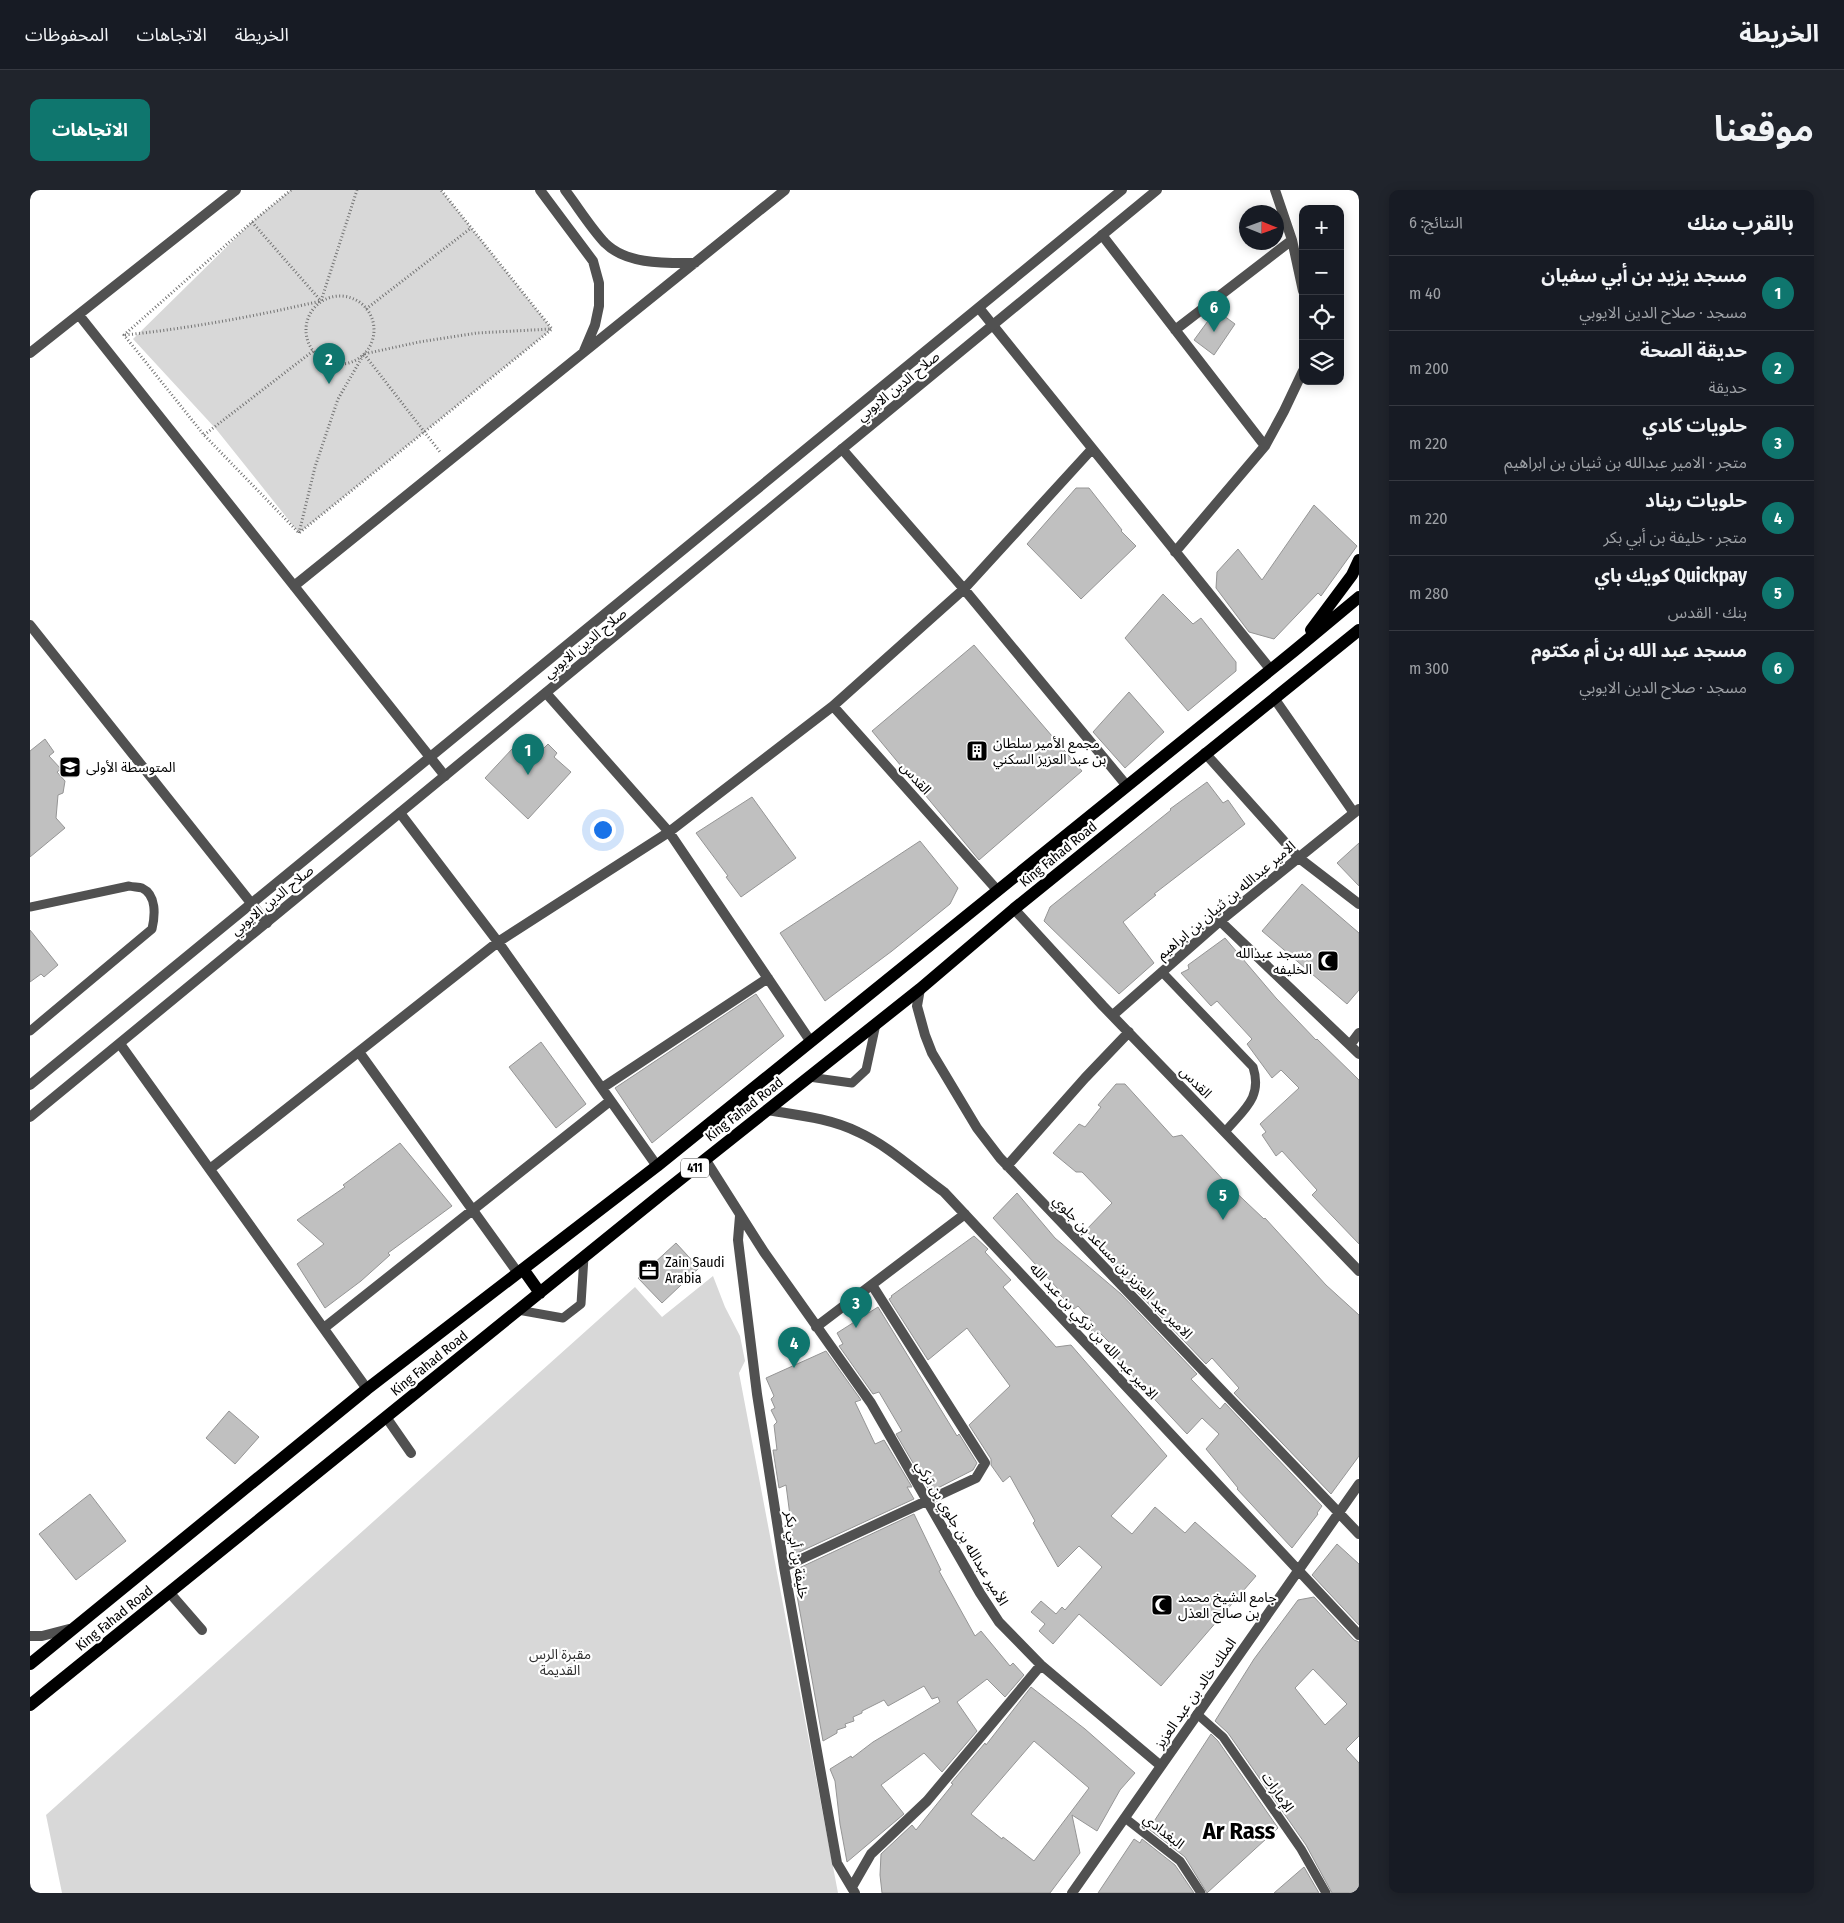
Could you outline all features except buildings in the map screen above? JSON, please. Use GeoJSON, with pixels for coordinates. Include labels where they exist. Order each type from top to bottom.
{"type":"FeatureCollection","features":[{"type":"Feature","properties":{"kind":"main road"},"geometry":{"type":"LineString","coordinates":[[1294,651],[1342,589],[1359,560]]}},
{"type":"Feature","properties":{"kind":"main road","name":"King Fahad Road"},"geometry":{"type":"LineString","coordinates":[[30,1664],[367,1389],[657,1166],[1359,597]]}},
{"type":"Feature","properties":{"kind":"main road","name":"King Fahad Road"},"geometry":{"type":"LineString","coordinates":[[30,1705],[540,1292],[920,989],[1014,909],[1359,630]]}},
{"type":"Feature","properties":{"kind":"main road"},"geometry":{"type":"LineString","coordinates":[[521,1271],[540,1292]]}},
{"type":"Feature","properties":{"kind":"street"},"geometry":{"type":"LineString","coordinates":[[30,354],[236,190]]}},
{"type":"Feature","properties":{"kind":"street"},"geometry":{"type":"LineString","coordinates":[[540,190],[593,261],[599,283],[599,306],[595,325],[583,353]]}},
{"type":"Feature","properties":{"kind":"street"},"geometry":{"type":"LineString","coordinates":[[564,190],[606,244],[613,248],[632,258],[645,261],[695,263]]}},
{"type":"Feature","properties":{"kind":"street"},"geometry":{"type":"LineString","coordinates":[[294,586],[786,190]]}},
{"type":"Feature","properties":{"kind":"street","name":"صلاح الدين الايوبي"},"geometry":{"type":"LineString","coordinates":[[30,1084],[1122,190]]}},
{"type":"Feature","properties":{"kind":"street","name":"صلاح الدين الايوبي"},"geometry":{"type":"LineString","coordinates":[[30,1117],[1157,190]]}},
{"type":"Feature","properties":{"kind":"street"},"geometry":{"type":"LineString","coordinates":[[1274,190],[1292,240],[1299,272]]}},
{"type":"Feature","properties":{"kind":"street"},"geometry":{"type":"LineString","coordinates":[[1102,235],[1265,446]]}},
{"type":"Feature","properties":{"kind":"street"},"geometry":{"type":"LineString","coordinates":[[1175,330],[1292,240]]}},
{"type":"Feature","properties":{"kind":"street"},"geometry":{"type":"LineString","coordinates":[[979,308],[1271,670]]}},
{"type":"Feature","properties":{"kind":"street"},"geometry":{"type":"LineString","coordinates":[[79,315],[445,776]]}},
{"type":"Feature","properties":{"kind":"street"},"geometry":{"type":"LineString","coordinates":[[1175,552],[1265,446],[1299,380]]}},
{"type":"Feature","properties":{"kind":"street"},"geometry":{"type":"LineString","coordinates":[[842,449],[964,589],[1127,786]]}},
{"type":"Feature","properties":{"kind":"street"},"geometry":{"type":"LineString","coordinates":[[210,1169],[498,942],[669,832],[833,706],[964,589],[1092,449]]}},
{"type":"Feature","properties":{"kind":"street"},"geometry":{"type":"LineString","coordinates":[[30,625],[267,923]]}},
{"type":"Feature","properties":{"kind":"street"},"geometry":{"type":"LineString","coordinates":[[546,693],[669,832],[811,1042]]}},
{"type":"Feature","properties":{"kind":"street"},"geometry":{"type":"LineString","coordinates":[[1274,698],[1356,811]]}},
{"type":"Feature","properties":{"kind":"street","name":"القدس"},"geometry":{"type":"LineString","coordinates":[[833,706],[998,891]]}},
{"type":"Feature","properties":{"kind":"street"},"geometry":{"type":"LineString","coordinates":[[1205,753],[1299,858],[1359,904]]}},
{"type":"Feature","properties":{"kind":"street","name":"الامير عبدالله بن ثنيان بن ابراهيم"},"geometry":{"type":"LineString","coordinates":[[1113,1015],[1220,921],[1356,811]]}},
{"type":"Feature","properties":{"kind":"street"},"geometry":{"type":"LineString","coordinates":[[400,813],[498,942],[657,1166]]}},
{"type":"Feature","properties":{"kind":"street","name":"القدس"},"geometry":{"type":"LineString","coordinates":[[1014,909],[1225,1132],[1357,1265]]}},
{"type":"Feature","properties":{"kind":"street"},"geometry":{"type":"LineString","coordinates":[[1220,921],[1359,1054]]}},
{"type":"Feature","properties":{"kind":"street"},"geometry":{"type":"LineString","coordinates":[[602,1088],[768,978]]}},
{"type":"Feature","properties":{"kind":"street","name":"الامير عبد العزيز بن مساعد بن جلوي"},"geometry":{"type":"LineString","coordinates":[[920,989],[917,1006],[932,1053],[978,1128],[1007,1166],[1359,1534]]}},
{"type":"Feature","properties":{"kind":"street"},"geometry":{"type":"LineString","coordinates":[[1007,1166],[1085,1078],[1129,1032]]}},
{"type":"Feature","properties":{"kind":"street"},"geometry":{"type":"LineString","coordinates":[[1350,1045],[1359,1033]]}},
{"type":"Feature","properties":{"kind":"street"},"geometry":{"type":"LineString","coordinates":[[120,1044],[367,1389]]}},
{"type":"Feature","properties":{"kind":"street"},"geometry":{"type":"LineString","coordinates":[[359,1052],[472,1209],[521,1271]]}},
{"type":"Feature","properties":{"kind":"street"},"geometry":{"type":"LineString","coordinates":[[324,1328],[610,1101]]}},
{"type":"Feature","properties":{"kind":"street","name":"الامير عبد الله بن تركي بن عبد الله"},"geometry":{"type":"LineString","coordinates":[[767,1110],[809,1117],[856,1131],[871,1139],[944,1192],[1359,1635]]}},
{"type":"Feature","properties":{"kind":"street"},"geometry":{"type":"LineString","coordinates":[[706,1159],[740,1216],[816,1327],[964,1214]]}},
{"type":"Feature","properties":{"kind":"street","name":"خليفة بن أبي بكر"},"geometry":{"type":"LineString","coordinates":[[740,1216],[738,1240],[756,1384],[784,1567],[837,1863],[854,1890]]}},
{"type":"Feature","properties":{"kind":"street"},"geometry":{"type":"LineString","coordinates":[[784,1567],[976,1478],[985,1463],[872,1285]]}},
{"type":"Feature","properties":{"kind":"street","name":"الأمير عبدالله بن جلوي بن تركي"},"geometry":{"type":"LineString","coordinates":[[816,1327],[871,1403],[999,1622],[1041,1665],[1160,1766]]}},
{"type":"Feature","properties":{"kind":"street"},"geometry":{"type":"LineString","coordinates":[[386,1417],[411,1453]]}},
{"type":"Feature","properties":{"kind":"street","name":"الملك خالد بن عبد العزيز"},"geometry":{"type":"LineString","coordinates":[[1072,1893],[1359,1484]]}},
{"type":"Feature","properties":{"kind":"street"},"geometry":{"type":"LineString","coordinates":[[169,1592],[202,1630]]}},
{"type":"Feature","properties":{"kind":"street"},"geometry":{"type":"LineString","coordinates":[[30,1636],[50,1635],[75,1628]]}},
{"type":"Feature","properties":{"kind":"street"},"geometry":{"type":"LineString","coordinates":[[854,1890],[871,1854],[927,1801],[1041,1665]]}},
{"type":"Feature","properties":{"kind":"lane"},"geometry":{"type":"LineString","coordinates":[[30,907],[129,886],[142,888],[152,898],[155,914],[152,929],[30,1031]]}},
{"type":"Feature","properties":{"kind":"lane"},"geometry":{"type":"LineString","coordinates":[[1162,972],[1253,1067],[1257,1080],[1255,1095],[1225,1132]]}},
{"type":"Feature","properties":{"kind":"lane"},"geometry":{"type":"LineString","coordinates":[[809,1077],[852,1083],[866,1070],[876,1024]]}},
{"type":"Feature","properties":{"kind":"lane"},"geometry":{"type":"LineString","coordinates":[[518,1310],[563,1318],[581,1304],[584,1257]]}},
{"type":"Feature","properties":{"kind":"lane","name":"الإمارات"},"geometry":{"type":"LineString","coordinates":[[1197,1714],[1222,1737],[1301,1849],[1326,1893]]}},
{"type":"Feature","properties":{"kind":"lane","name":"البغدادي"},"geometry":{"type":"LineString","coordinates":[[1125,1818],[1180,1861],[1201,1893]]}},
{"type":"Feature","properties":{"kind":"path"},"geometry":{"type":"LineString","coordinates":[[124,335],[291,190]]}},
{"type":"Feature","properties":{"kind":"path"},"geometry":{"type":"LineString","coordinates":[[357,190],[321,301],[313,308],[308,318],[306,329],[308,341],[313,351],[327,361],[344,364],[364,354],[419,342],[477,333],[552,329]]}},
{"type":"Feature","properties":{"kind":"path"},"geometry":{"type":"LineString","coordinates":[[441,190],[552,329]]}},
{"type":"Feature","properties":{"kind":"path"},"geometry":{"type":"LineString","coordinates":[[252,222],[321,301]]}},
{"type":"Feature","properties":{"kind":"path"},"geometry":{"type":"LineString","coordinates":[[366,309],[471,228]]}},
{"type":"Feature","properties":{"kind":"path"},"geometry":{"type":"LineString","coordinates":[[124,335],[184,329],[251,317],[331,297],[353,298],[362,304],[373,322],[374,333],[370,344],[338,399],[314,467],[299,533]]}},
{"type":"Feature","properties":{"kind":"path"},"geometry":{"type":"LineString","coordinates":[[299,533],[552,329]]}},
{"type":"Feature","properties":{"kind":"path"},"geometry":{"type":"LineString","coordinates":[[124,335],[204,435],[299,533]]}},
{"type":"Feature","properties":{"kind":"path"},"geometry":{"type":"LineString","coordinates":[[204,435],[313,351]]}},
{"type":"Feature","properties":{"kind":"path"},"geometry":{"type":"LineString","coordinates":[[364,354],[448,462]]}},
{"type":"Feature","properties":{"kind":"green space"},"geometry":{"type":"Polygon","coordinates":[[[291,190],[441,190],[552,329],[299,533],[216,429],[133,339],[252,222],[291,190]]]}},
{"type":"Feature","properties":{"kind":"green space","name":"مقبرة الرس القديمة"},"geometry":{"type":"Polygon","coordinates":[[[713,1276],[725,1307],[740,1336],[745,1361],[739,1373],[838,1893],[62,1893],[46,1815],[635,1287],[662,1317],[713,1276]]]}},
{"type":"Feature","properties":{"kind":"place","name":"مسجد عبد الله بن أم مكتوم"},"geometry":{"type":"Point","coordinates":[1214,332]}},
{"type":"Feature","properties":{"kind":"place","name":"حديقة الصحة"},"geometry":{"type":"Point","coordinates":[329,384]}},
{"type":"Feature","properties":{"kind":"place","name":"مجمع الأمير سلطان بن عبد العزيز السكني"},"geometry":{"type":"Point","coordinates":[977,751]}},
{"type":"Feature","properties":{"kind":"place","name":"المتوسطة الأولى"},"geometry":{"type":"Point","coordinates":[70,767]}},
{"type":"Feature","properties":{"kind":"place","name":"مسجد يزيد بن أبي سفيان"},"geometry":{"type":"Point","coordinates":[528,775]}},
{"type":"Feature","properties":{"kind":"place","name":"مسجد عبدالله الخليفه"},"geometry":{"type":"Point","coordinates":[1328,961]}},
{"type":"Feature","properties":{"kind":"place","name":"Quickpay كويك باي"},"geometry":{"type":"Point","coordinates":[1223,1220]}},
{"type":"Feature","properties":{"kind":"place","name":"Zain Saudi Arabia"},"geometry":{"type":"Point","coordinates":[649,1270]}},
{"type":"Feature","properties":{"kind":"place","name":"حلويات كادي"},"geometry":{"type":"Point","coordinates":[856,1328]}},
{"type":"Feature","properties":{"kind":"place","name":"حلويات ريناد"},"geometry":{"type":"Point","coordinates":[794,1368]}},
{"type":"Feature","properties":{"kind":"place","name":"جامع الشيخ محمد بن صالح العذل"},"geometry":{"type":"Point","coordinates":[1162,1605]}},
{"type":"Feature","properties":{"kind":"district","name":"Ar Rass"},"geometry":{"type":"Point","coordinates":[1239,1831]}}]}
